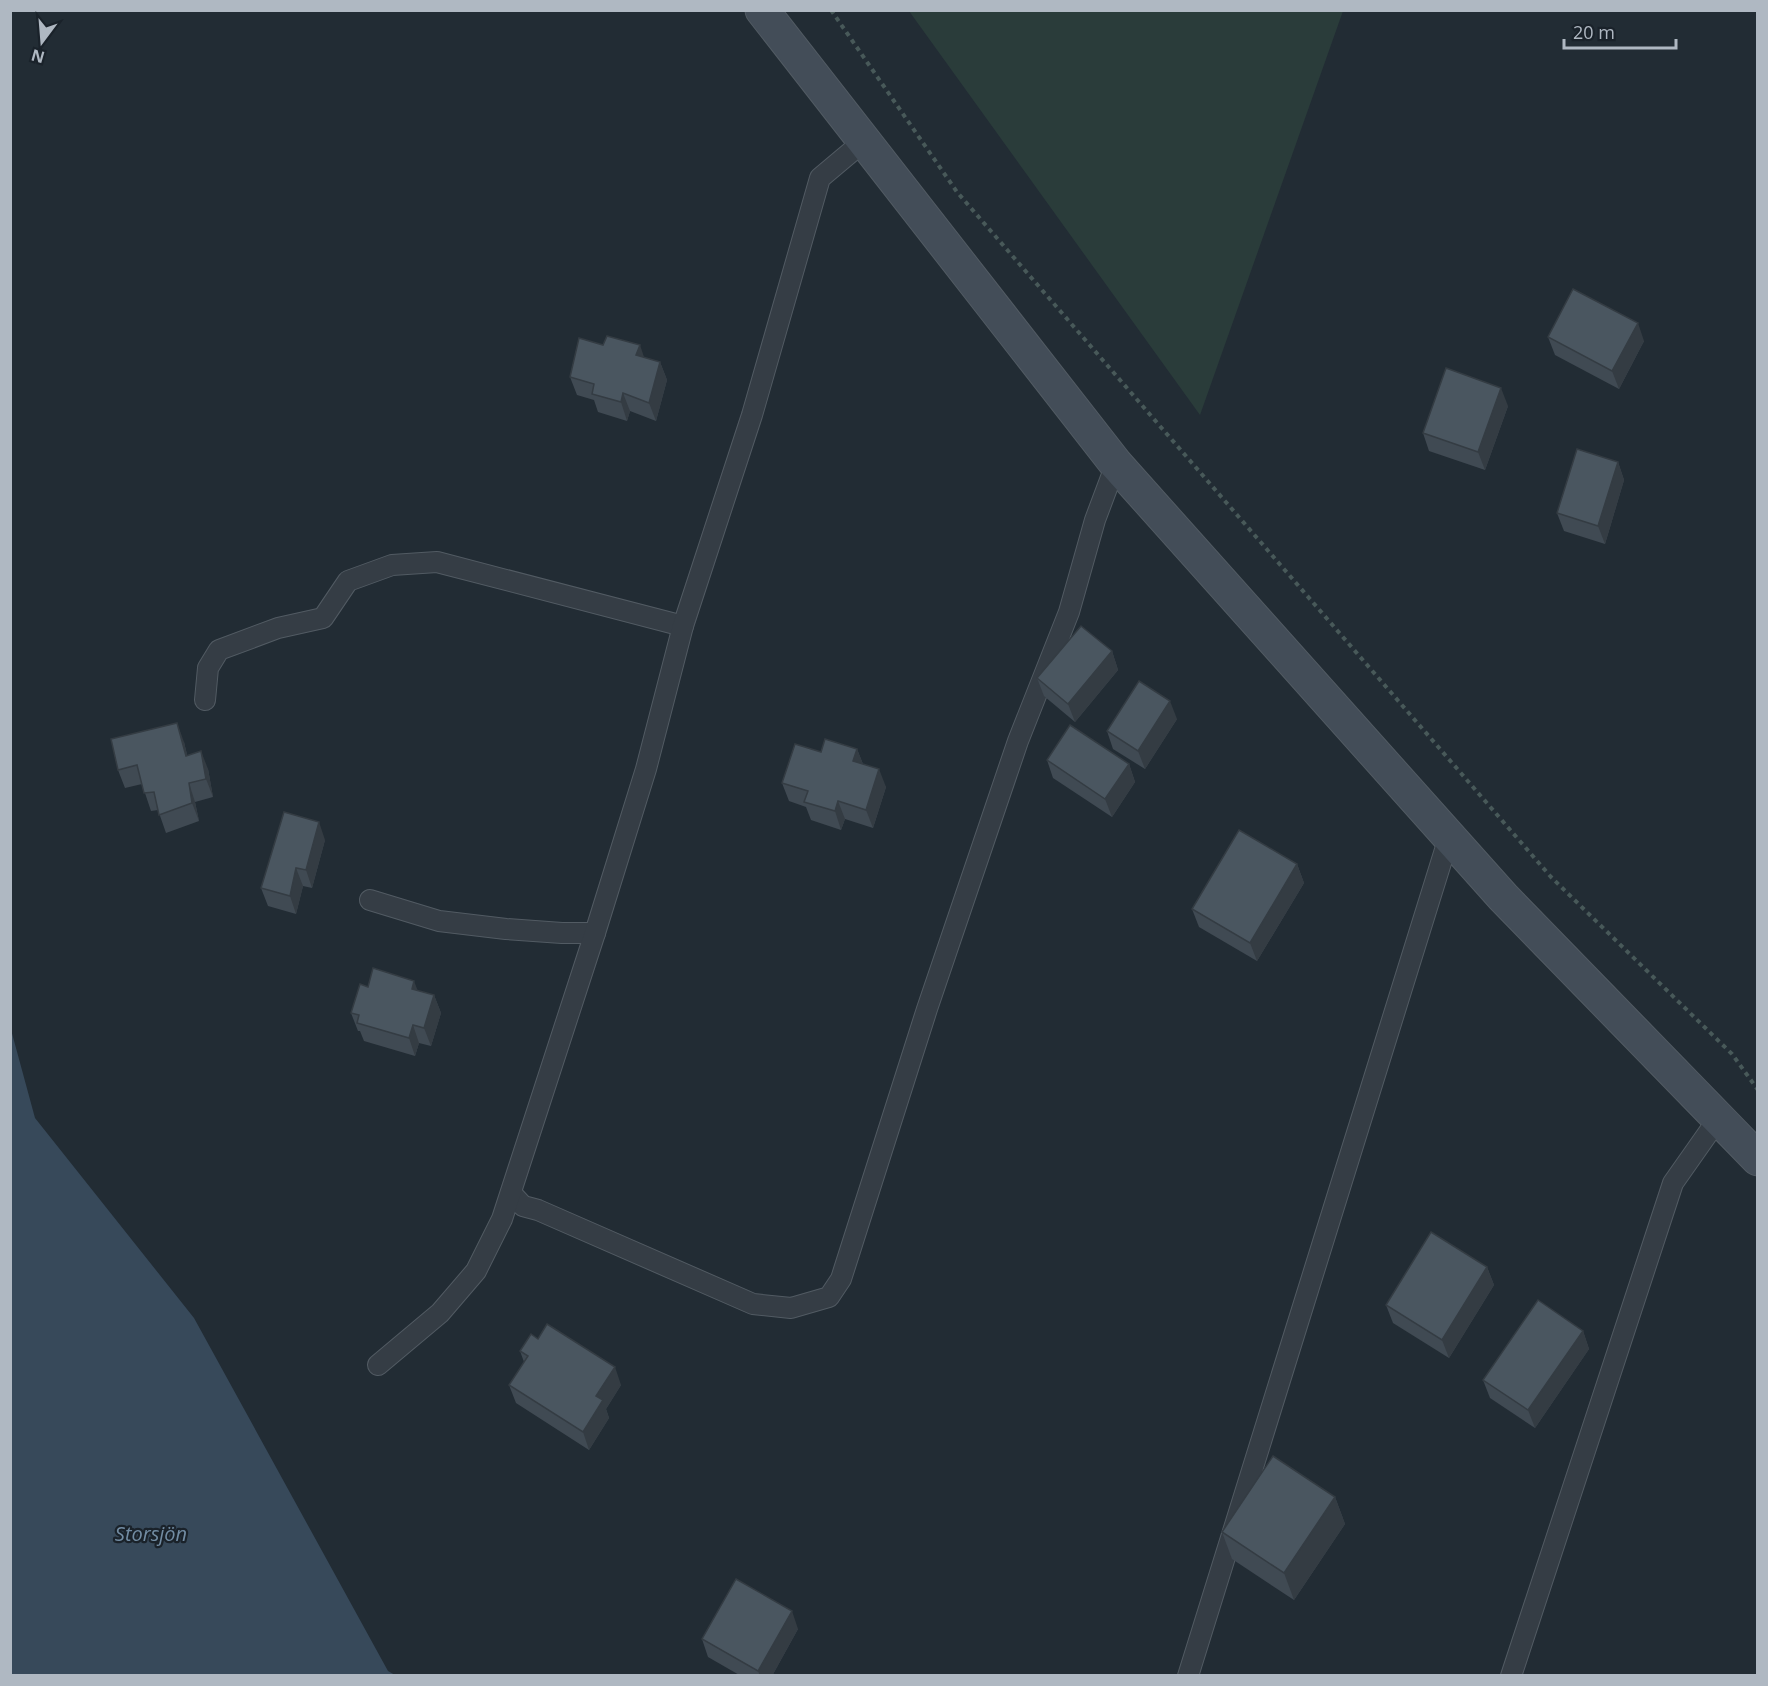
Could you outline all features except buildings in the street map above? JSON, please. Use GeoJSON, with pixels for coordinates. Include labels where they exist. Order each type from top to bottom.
{"type":"FeatureCollection","features":[{"type":"Feature","properties":{"kind":"main road"},"geometry":{"type":"LineString","coordinates":[[768,13],[864,141],[1116,464],[1503,897],[1758,1159]]}},
{"type":"Feature","properties":{"kind":"lane"},"geometry":{"type":"LineString","coordinates":[[378,1365],[440,1313],[476,1271],[502,1219],[646,769],[683,626],[752,415],[820,178],[864,141]]}},
{"type":"Feature","properties":{"kind":"lane"},"geometry":{"type":"LineString","coordinates":[[511,1193],[523,1206],[538,1210],[753,1304],[791,1308],[830,1297],[841,1280],[934,987],[1017,741],[1069,612],[1095,520],[1116,464]]}},
{"type":"Feature","properties":{"kind":"lane"},"geometry":{"type":"LineString","coordinates":[[205,700],[208,668],[219,650],[278,628],[323,618],[348,580],[392,565],[437,562],[683,626]]}},
{"type":"Feature","properties":{"kind":"lane"},"geometry":{"type":"LineString","coordinates":[[1188,1676],[1449,837]]}},
{"type":"Feature","properties":{"kind":"lane"},"geometry":{"type":"LineString","coordinates":[[370,900],[439,921],[506,929],[595,933]]}},
{"type":"Feature","properties":{"kind":"lane"},"geometry":{"type":"LineString","coordinates":[[1511,1676],[1673,1183],[1718,1119]]}},
{"type":"Feature","properties":{"kind":"path"},"geometry":{"type":"LineString","coordinates":[[831,10],[957,192],[1551,877],[1732,1054],[1758,1090]]}},
{"type":"Feature","properties":{"kind":"shaded area"},"geometry":{"type":"Polygon","coordinates":[[[909,11],[1343,11],[1200,415],[909,11]]]}},
{"type":"Feature","properties":{"kind":"water","name":"Storsjön"},"geometry":{"type":"Polygon","coordinates":[[[10,1026],[35,1118],[194,1318],[388,1671],[395,1675],[11,1675],[10,1026]]]}}]}
